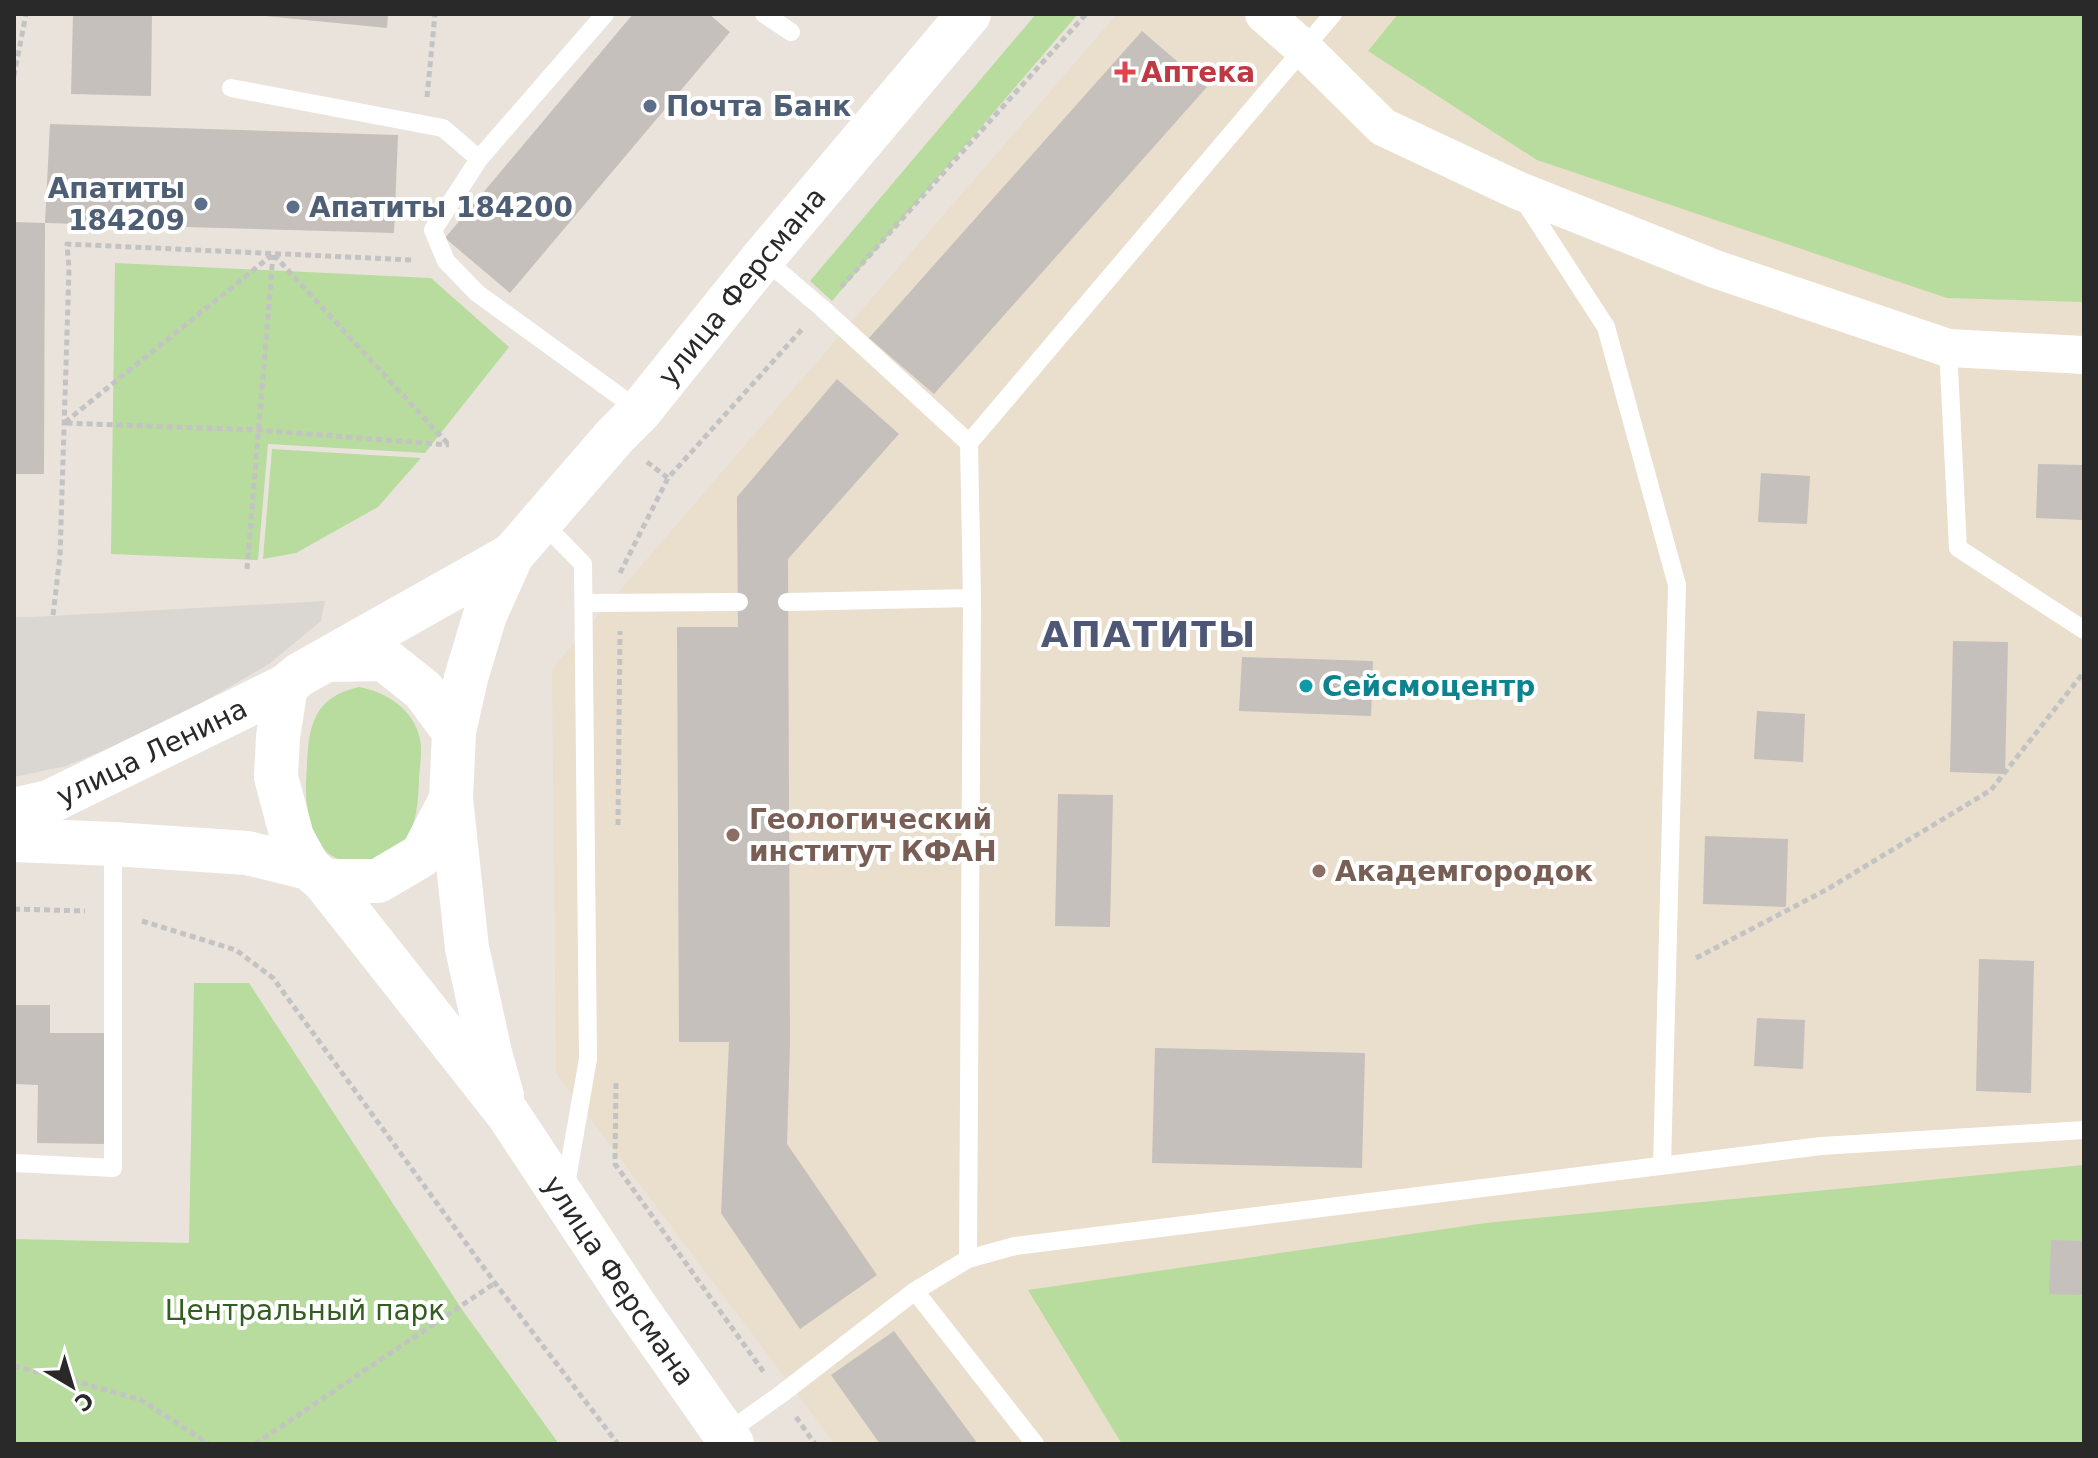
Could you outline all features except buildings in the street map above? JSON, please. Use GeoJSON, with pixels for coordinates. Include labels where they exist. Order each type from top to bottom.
{"type":"FeatureCollection","features":[{"type":"Feature","properties":{"kind":"street","name":"улица Ферсмана"},"geometry":{"type":"LineString","coordinates":[[454,732],[485,615],[512,555],[640,411],[763,258],[969,14]]}},
{"type":"Feature","properties":{"kind":"street"},"geometry":{"type":"LineString","coordinates":[[1264,14],[1383,127],[1517,190],[1715,269],[1948,348],[2084,355]]}},
{"type":"Feature","properties":{"kind":"street","name":"улица Ферсмана"},"geometry":{"type":"LineString","coordinates":[[326,660],[512,555]]}},
{"type":"Feature","properties":{"kind":"street"},"geometry":{"type":"LineString","coordinates":[[384,659],[423,690],[454,732],[451,799],[422,855],[378,881],[316,874],[292,837],[276,777],[286,686],[326,660],[384,659]]}},
{"type":"Feature","properties":{"kind":"street","name":"улица Ленина"},"geometry":{"type":"LineString","coordinates":[[14,810],[49,802],[286,686]]}},
{"type":"Feature","properties":{"kind":"street","name":"улица Ферсмана"},"geometry":{"type":"LineString","coordinates":[[451,799],[467,948],[490,1053],[508,1114]]}},
{"type":"Feature","properties":{"kind":"street","name":"улица Ленина"},"geometry":{"type":"LineString","coordinates":[[14,840],[247,853],[316,874]]}},
{"type":"Feature","properties":{"kind":"street","name":"улица Ферсмана"},"geometry":{"type":"LineString","coordinates":[[316,874],[508,1114],[633,1303],[728,1439]]}},
{"type":"Feature","properties":{"kind":"lane"},"geometry":{"type":"LineString","coordinates":[[605,14],[479,159],[433,230],[446,261],[477,293],[640,411]]}},
{"type":"Feature","properties":{"kind":"lane"},"geometry":{"type":"LineString","coordinates":[[764,14],[791,32]]}},
{"type":"Feature","properties":{"kind":"lane"},"geometry":{"type":"LineString","coordinates":[[968,1259],[972,598],[969,443],[1333,14]]}},
{"type":"Feature","properties":{"kind":"lane"},"geometry":{"type":"LineString","coordinates":[[231,88],[443,128],[479,159]]}},
{"type":"Feature","properties":{"kind":"lane"},"geometry":{"type":"LineString","coordinates":[[1517,190],[1606,327],[1677,585],[1662,1166]]}},
{"type":"Feature","properties":{"kind":"lane"},"geometry":{"type":"LineString","coordinates":[[763,258],[969,443]]}},
{"type":"Feature","properties":{"kind":"lane"},"geometry":{"type":"LineString","coordinates":[[1948,348],[1958,548],[2084,630]]}},
{"type":"Feature","properties":{"kind":"lane"},"geometry":{"type":"LineString","coordinates":[[541,521],[583,564],[588,1059],[564,1197]]}},
{"type":"Feature","properties":{"kind":"lane"},"geometry":{"type":"LineString","coordinates":[[787,602],[972,598]]}},
{"type":"Feature","properties":{"kind":"lane"},"geometry":{"type":"LineString","coordinates":[[584,603],[739,602]]}},
{"type":"Feature","properties":{"kind":"lane"},"geometry":{"type":"LineString","coordinates":[[14,1163],[113,1168],[113,844]]}},
{"type":"Feature","properties":{"kind":"lane"},"geometry":{"type":"LineString","coordinates":[[728,1439],[915,1291],[968,1259],[1015,1246],[1821,1146],[2084,1130]]}},
{"type":"Feature","properties":{"kind":"lane"},"geometry":{"type":"LineString","coordinates":[[915,1291],[1035,1444]]}},
{"type":"Feature","properties":{"kind":"path"},"geometry":{"type":"LineString","coordinates":[[14,76],[26,14]]}},
{"type":"Feature","properties":{"kind":"path"},"geometry":{"type":"LineString","coordinates":[[424,125],[435,14]]}},
{"type":"Feature","properties":{"kind":"path"},"geometry":{"type":"LineString","coordinates":[[618,836],[620,572],[668,478],[1086,14]]}},
{"type":"Feature","properties":{"kind":"path"},"geometry":{"type":"LineString","coordinates":[[53,615],[60,556],[69,269],[67,244],[446,261]]}},
{"type":"Feature","properties":{"kind":"path"},"geometry":{"type":"LineString","coordinates":[[64,423],[273,254]]}},
{"type":"Feature","properties":{"kind":"path"},"geometry":{"type":"LineString","coordinates":[[247,569],[273,254]]}},
{"type":"Feature","properties":{"kind":"path"},"geometry":{"type":"LineString","coordinates":[[64,423],[258,430],[449,445],[273,254]]}},
{"type":"Feature","properties":{"kind":"path"},"geometry":{"type":"LineString","coordinates":[[647,462],[668,478]]}},
{"type":"Feature","properties":{"kind":"path"},"geometry":{"type":"LineString","coordinates":[[1667,973],[1826,890],[1991,790],[2084,672]]}},
{"type":"Feature","properties":{"kind":"path"},"geometry":{"type":"LineString","coordinates":[[14,909],[112,912],[236,950],[273,978],[495,1283],[618,1444]]}},
{"type":"Feature","properties":{"kind":"path"},"geometry":{"type":"LineString","coordinates":[[616,1070],[615,1164],[815,1444]]}},
{"type":"Feature","properties":{"kind":"path"},"geometry":{"type":"LineString","coordinates":[[255,1444],[495,1283]]}},
{"type":"Feature","properties":{"kind":"path"},"geometry":{"type":"LineString","coordinates":[[14,1366],[141,1400],[209,1444]]}},
{"type":"Feature","properties":{"kind":"shaded area","name":"Академгородок"},"geometry":{"type":"Polygon","coordinates":[[[1117,14],[2084,14],[2084,1444],[835,1444],[556,1073],[552,669],[1117,14]]]}},
{"type":"Feature","properties":{"kind":"shaded area"},"geometry":{"type":"Polygon","coordinates":[[[325,601],[321,621],[269,664],[184,713],[66,766],[14,777],[14,617],[325,601]]]}},
{"type":"Feature","properties":{"kind":"green space"},"geometry":{"type":"Polygon","coordinates":[[[1036,14],[1078,14],[832,301],[810,281],[1036,14]]]}},
{"type":"Feature","properties":{"kind":"green space"},"geometry":{"type":"Polygon","coordinates":[[[1398,14],[2084,14],[2084,302],[1947,298],[1537,160],[1368,51],[1398,14]]]}},
{"type":"Feature","properties":{"kind":"green space"},"geometry":{"type":"Polygon","coordinates":[[[115,263],[431,278],[509,347],[425,453],[268,444],[258,560],[111,554],[115,263]]]}},
{"type":"Feature","properties":{"kind":"green space"},"geometry":{"type":"Polygon","coordinates":[[[272,449],[421,458],[378,507],[296,553],[263,559],[272,449]]]}},
{"type":"Feature","properties":{"kind":"green space"},"geometry":{"type":"Polygon","coordinates":[[[359,687],[389,698],[405,711],[417,728],[421,744],[417,806],[411,830],[398,850],[376,862],[341,860],[331,855],[316,838],[307,804],[308,750],[313,722],[328,701],[359,687]]]}},
{"type":"Feature","properties":{"kind":"green space","name":"Центральный парк"},"geometry":{"type":"Polygon","coordinates":[[[194,983],[249,983],[463,1311],[559,1444],[14,1444],[14,1239],[189,1243],[194,983]]]}},
{"type":"Feature","properties":{"kind":"green space"},"geometry":{"type":"Polygon","coordinates":[[[2084,1165],[2084,1444],[1122,1444],[1028,1290],[1486,1223],[2084,1165]]]}},
{"type":"Feature","properties":{"kind":"place","name":"Аптека"},"geometry":{"type":"Point","coordinates":[1125,72]}},
{"type":"Feature","properties":{"kind":"place","name":"Почта Банк"},"geometry":{"type":"Point","coordinates":[650,106]}},
{"type":"Feature","properties":{"kind":"place","name":"Апатиты 184209"},"geometry":{"type":"Point","coordinates":[201,204]}},
{"type":"Feature","properties":{"kind":"place","name":"Апатиты 184200"},"geometry":{"type":"Point","coordinates":[293,207]}},
{"type":"Feature","properties":{"kind":"place","name":"Сейсмоцентр"},"geometry":{"type":"Point","coordinates":[1306,686]}},
{"type":"Feature","properties":{"kind":"place","name":"Геологический институт КФАН"},"geometry":{"type":"Point","coordinates":[733,835]}},
{"type":"Feature","properties":{"kind":"place","name":"Академгородок"},"geometry":{"type":"Point","coordinates":[1319,871]}},
{"type":"Feature","properties":{"kind":"district","name":"АПАТИТЫ"},"geometry":{"type":"Point","coordinates":[1149,634]}}]}
